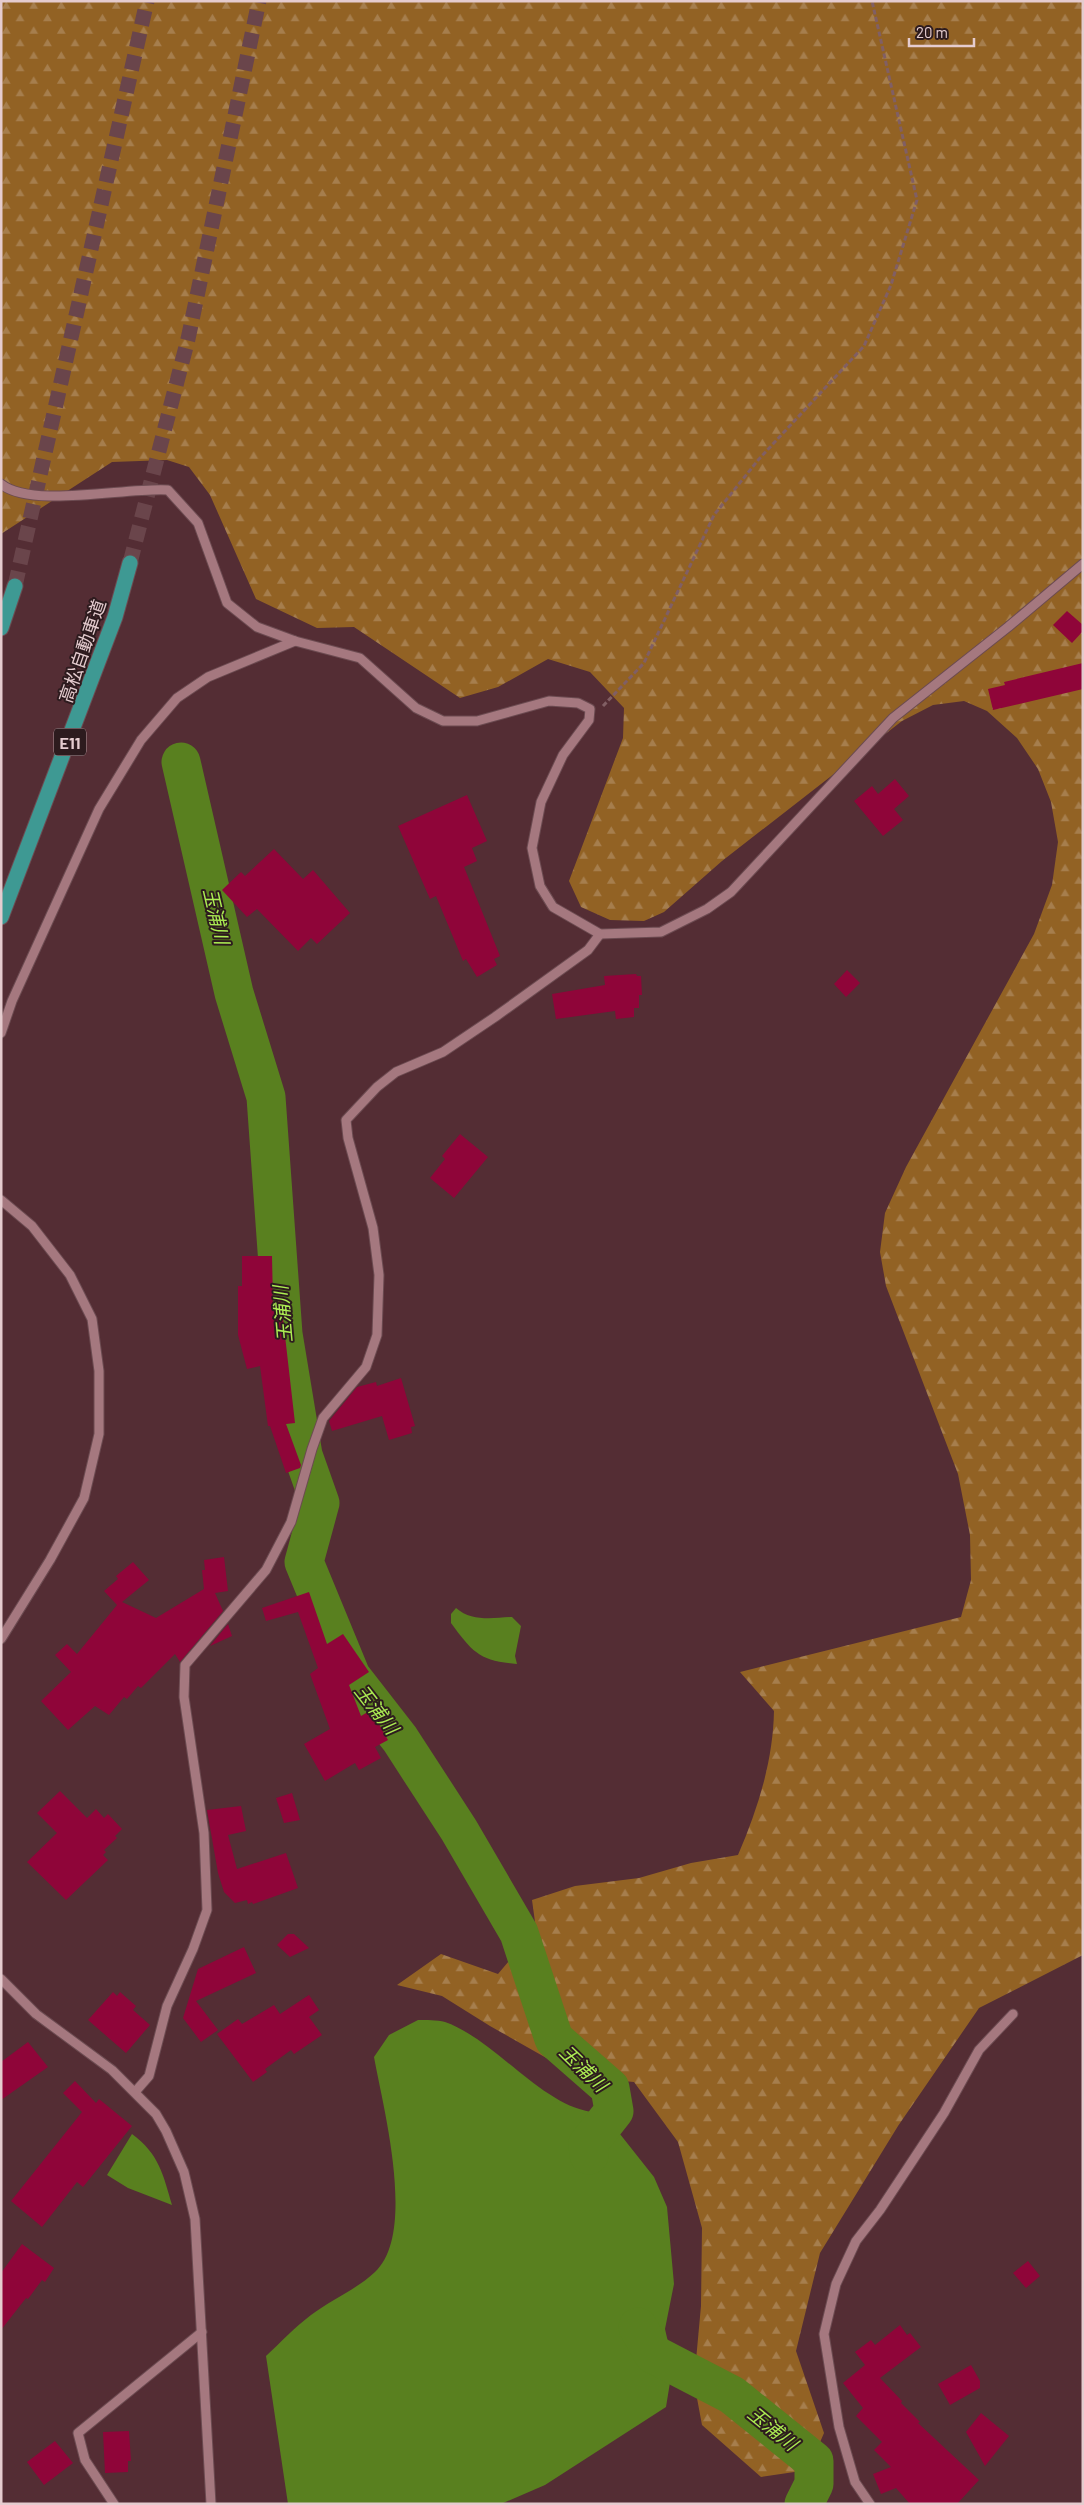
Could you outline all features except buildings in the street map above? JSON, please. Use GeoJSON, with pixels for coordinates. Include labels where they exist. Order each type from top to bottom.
{"type":"FeatureCollection","features":[{"type":"Feature","properties":{"kind":"highway","name":"高松自動車道"},"geometry":{"type":"LineString","coordinates":[[1,918],[109,636],[130,563]]}},
{"type":"Feature","properties":{"kind":"highway"},"geometry":{"type":"LineString","coordinates":[[1,628],[15,586]]}},
{"type":"Feature","properties":{"kind":"street"},"geometry":{"type":"LineString","coordinates":[[1,484],[16,492],[48,497],[150,489],[168,490],[198,523],[227,603],[257,628],[295,641],[360,658],[416,708],[443,721],[477,721],[549,701],[578,703],[590,709],[589,720],[563,755],[541,802],[532,848],[540,886],[553,907],[600,934],[661,932],[707,909],[731,892],[893,718],[1008,627],[1083,564]]}},
{"type":"Feature","properties":{"kind":"street"},"geometry":{"type":"LineString","coordinates":[[1,1033],[12,1001],[99,809],[141,740],[177,698],[208,677],[295,641]]}},
{"type":"Feature","properties":{"kind":"street"},"geometry":{"type":"LineString","coordinates":[[135,2092],[150,2076],[167,2006],[193,1950],[207,1910],[204,1833],[184,1697],[185,1665],[266,1570],[291,1522],[312,1449],[324,1418],[366,1366],[377,1335],[379,1275],[373,1228],[348,1138],[346,1120],[376,1087],[396,1072],[443,1052],[480,1027],[588,950],[600,934]]}},
{"type":"Feature","properties":{"kind":"street"},"geometry":{"type":"LineString","coordinates":[[1,1200],[32,1226],[70,1275],[92,1319],[100,1371],[99,1434],[84,1498],[50,1560],[1,1639]]}},
{"type":"Feature","properties":{"kind":"street"},"geometry":{"type":"LineString","coordinates":[[1,1979],[36,2014],[112,2070],[156,2114],[166,2131],[184,2172],[195,2219],[211,2504]]}},
{"type":"Feature","properties":{"kind":"street"},"geometry":{"type":"LineString","coordinates":[[870,2504],[856,2482],[839,2427],[824,2334],[836,2284],[856,2241],[880,2210],[944,2113],[979,2050],[1013,2014]]}},
{"type":"Feature","properties":{"kind":"street"},"geometry":{"type":"LineString","coordinates":[[114,2504],[85,2460],[78,2433],[202,2332]]}},
{"type":"Feature","properties":{"kind":"path"},"geometry":{"type":"LineString","coordinates":[[589,720],[644,663],[714,515],[759,459],[864,346],[891,284],[917,200],[872,1]]}},
{"type":"Feature","properties":{"kind":"green space"},"geometry":{"type":"Polygon","coordinates":[[[1,1],[1083,1],[1083,1955],[979,2008],[898,2126],[820,2253],[796,2351],[824,2433],[808,2470],[761,2477],[702,2425],[694,2382],[701,2306],[702,2228],[678,2142],[634,2082],[580,2077],[490,2026],[442,1996],[397,1985],[441,1954],[498,1974],[536,1929],[532,1900],[575,1886],[639,1878],[691,1863],[738,1855],[752,1820],[763,1784],[771,1748],[774,1711],[740,1672],[961,1617],[971,1580],[970,1535],[958,1474],[886,1286],[880,1252],[885,1213],[906,1167],[1034,934],[1052,885],[1058,842],[1051,802],[1038,769],[1017,738],[987,711],[964,701],[933,705],[902,721],[722,861],[664,912],[644,921],[610,920],[581,907],[569,881],[623,738],[624,708],[590,672],[548,659],[498,687],[460,698],[354,627],[317,628],[256,599],[210,495],[189,467],[167,460],[112,462],[1,534],[1,1]]]}},
{"type":"Feature","properties":{"kind":"shaded area"},"geometry":{"type":"Polygon","coordinates":[[[456,1608],[476,1617],[512,1617],[521,1626],[515,1656],[517,1664],[494,1661],[478,1654],[465,1642],[451,1623],[451,1614],[456,1608]]]}},
{"type":"Feature","properties":{"kind":"shaded area"},"geometry":{"type":"Polygon","coordinates":[[[418,2020],[445,2022],[463,2030],[535,2084],[572,2107],[591,2112],[614,2111],[616,2129],[654,2177],[667,2207],[674,2284],[665,2329],[673,2364],[666,2407],[545,2485],[501,2504],[288,2504],[266,2356],[311,2315],[368,2278],[375,2272],[387,2254],[394,2229],[396,2200],[394,2169],[374,2057],[389,2035],[418,2020]]]}},
{"type":"Feature","properties":{"kind":"shaded area"},"geometry":{"type":"Polygon","coordinates":[[[132,2134],[148,2149],[159,2165],[172,2205],[128,2188],[107,2175],[132,2134]]]}},
{"type":"Feature","properties":{"kind":"waterway","name":"玉浦川"},"geometry":{"type":"LineString","coordinates":[[181,762],[234,993],[266,1097],[283,1334],[303,1455],[320,1503],[304,1562],[351,1676],[400,1739],[459,1830],[519,1933],[554,2039],[610,2088],[614,2111],[588,2144],[589,2155]]}},
{"type":"Feature","properties":{"kind":"waterway","name":"玉浦川"},"geometry":{"type":"LineString","coordinates":[[638,2327],[653,2354],[732,2395],[814,2461],[814,2484],[804,2504]]}},
{"type":"Feature","properties":{"kind":"tunnel"},"geometry":{"type":"LineString","coordinates":[[15,586],[147,1]]}},
{"type":"Feature","properties":{"kind":"tunnel"},"geometry":{"type":"LineString","coordinates":[[130,563],[188,339],[259,1]]}}]}
